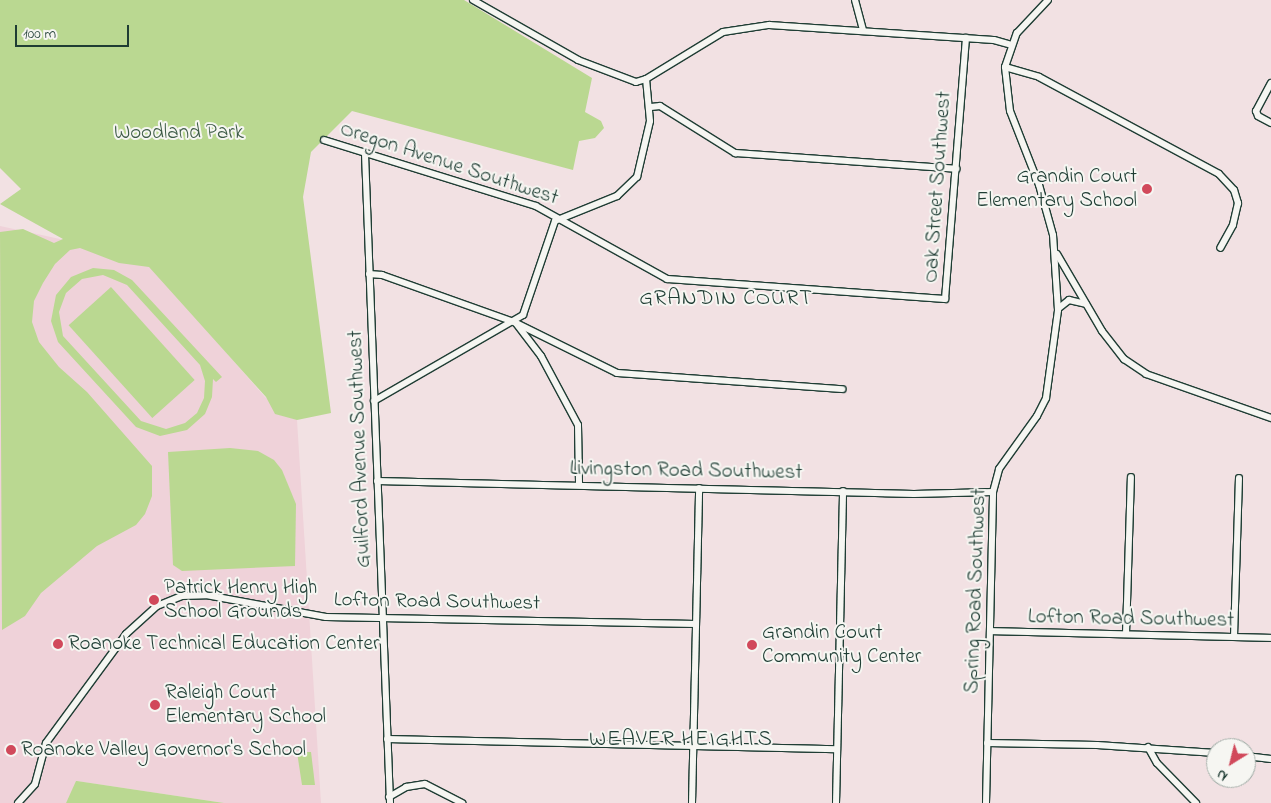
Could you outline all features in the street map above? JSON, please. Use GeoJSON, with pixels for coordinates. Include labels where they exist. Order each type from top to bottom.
{"type":"FeatureCollection","features":[{"type":"Feature","properties":{"kind":"street"},"geometry":{"type":"LineString","coordinates":[[473,0],[590,66],[636,82],[646,79],[723,32],[734,29],[781,25],[966,38],[1011,45]]}},
{"type":"Feature","properties":{"kind":"street"},"geometry":{"type":"LineString","coordinates":[[855,0],[863,30]]}},
{"type":"Feature","properties":{"kind":"street","name":"Spring Road Southwest"},"geometry":{"type":"LineString","coordinates":[[986,803],[993,492],[999,469],[1037,416],[1046,398],[1058,310],[1056,252],[1039,185],[1010,111],[1004,85],[1005,68],[1011,45],[1029,18],[1048,0]]}},
{"type":"Feature","properties":{"kind":"street","name":"Oak Street Southwest"},"geometry":{"type":"LineString","coordinates":[[877,294],[946,298],[966,38]]}},
{"type":"Feature","properties":{"kind":"street"},"geometry":{"type":"LineString","coordinates":[[1005,68],[1038,77],[1219,174],[1234,190],[1238,204],[1233,225],[1220,248]]}},
{"type":"Feature","properties":{"kind":"street"},"geometry":{"type":"LineString","coordinates":[[374,401],[514,322],[526,312],[549,232],[560,218],[612,198],[631,185],[640,168],[646,145],[650,107],[646,79]]}},
{"type":"Feature","properties":{"kind":"street"},"geometry":{"type":"LineString","coordinates":[[1271,83],[1256,114],[1271,123]]}},
{"type":"Feature","properties":{"kind":"street"},"geometry":{"type":"LineString","coordinates":[[650,107],[660,106],[735,153],[956,169]]}},
{"type":"Feature","properties":{"kind":"street","name":"Oregon Avenue Southwest"},"geometry":{"type":"LineString","coordinates":[[324,140],[525,202],[560,218],[577,230],[667,279],[877,294]]}},
{"type":"Feature","properties":{"kind":"street","name":"Guilford Avenue Southwest"},"geometry":{"type":"LineString","coordinates":[[365,154],[390,800]]}},
{"type":"Feature","properties":{"kind":"street"},"geometry":{"type":"LineString","coordinates":[[1056,252],[1110,343],[1134,366],[1271,418]]}},
{"type":"Feature","properties":{"kind":"street"},"geometry":{"type":"LineString","coordinates":[[369,274],[382,275],[514,322],[617,373],[842,389]]}},
{"type":"Feature","properties":{"kind":"street"},"geometry":{"type":"LineString","coordinates":[[1058,310],[1069,300],[1087,305]]}},
{"type":"Feature","properties":{"kind":"street"},"geometry":{"type":"LineString","coordinates":[[514,322],[541,356],[578,425],[578,485]]}},
{"type":"Feature","properties":{"kind":"street"},"geometry":{"type":"LineString","coordinates":[[1126,634],[1131,477]]}},
{"type":"Feature","properties":{"kind":"street"},"geometry":{"type":"LineString","coordinates":[[1234,638],[1239,478]]}},
{"type":"Feature","properties":{"kind":"street","name":"Livingston Road Southwest"},"geometry":{"type":"LineString","coordinates":[[377,481],[914,494],[993,492]]}},
{"type":"Feature","properties":{"kind":"street"},"geometry":{"type":"LineString","coordinates":[[692,803],[699,488]]}},
{"type":"Feature","properties":{"kind":"street"},"geometry":{"type":"LineString","coordinates":[[836,803],[844,491]]}},
{"type":"Feature","properties":{"kind":"street","name":"Lofton Road Southwest"},"geometry":{"type":"LineString","coordinates":[[18,803],[35,784],[46,743],[126,634],[162,603],[182,596],[206,594],[319,617],[383,616],[696,624]]}},
{"type":"Feature","properties":{"kind":"street","name":"Lofton Road Southwest"},"geometry":{"type":"LineString","coordinates":[[990,632],[1271,638]]}},
{"type":"Feature","properties":{"kind":"street"},"geometry":{"type":"LineString","coordinates":[[387,739],[837,749]]}},
{"type":"Feature","properties":{"kind":"street"},"geometry":{"type":"LineString","coordinates":[[987,743],[1148,747],[1206,752]]}},
{"type":"Feature","properties":{"kind":"street"},"geometry":{"type":"LineString","coordinates":[[1148,747],[1157,763],[1196,803]]}},
{"type":"Feature","properties":{"kind":"street"},"geometry":{"type":"LineString","coordinates":[[1256,757],[1271,759]]}},
{"type":"Feature","properties":{"kind":"street"},"geometry":{"type":"LineString","coordinates":[[390,800],[411,785],[425,784],[462,803]]}},
{"type":"Feature","properties":{"kind":"shaded area","name":"Patrick Henry High School Grounds"},"geometry":{"type":"Polygon","coordinates":[[[0,226],[143,257],[265,397],[297,420],[321,803],[224,803],[77,781],[66,803],[0,803],[0,226]]]}},
{"type":"Feature","properties":{"kind":"green space","name":"Woodland Park"},"geometry":{"type":"Polygon","coordinates":[[[0,0],[464,0],[592,78],[585,112],[601,121],[604,128],[595,138],[579,141],[573,170],[352,111],[311,152],[303,197],[331,413],[297,420],[275,414],[266,397],[149,267],[119,263],[80,248],[70,250],[55,264],[43,283],[34,301],[32,322],[39,342],[59,367],[87,392],[152,466],[152,496],[145,514],[136,525],[97,546],[41,593],[25,616],[2,630],[0,232],[23,229],[54,243],[63,239],[0,204],[21,189],[0,168],[0,0]]]}},
{"type":"Feature","properties":{"kind":"green space"},"geometry":{"type":"Polygon","coordinates":[[[93,268],[114,270],[132,280],[222,377],[216,382],[213,379],[212,397],[205,414],[187,430],[160,436],[136,427],[58,342],[51,321],[56,295],[71,277],[93,268]],[[103,275],[82,279],[66,293],[59,312],[63,336],[141,421],[166,429],[185,423],[197,413],[204,398],[205,381],[200,365],[127,285],[103,275]]]}},
{"type":"Feature","properties":{"kind":"green space"},"geometry":{"type":"Polygon","coordinates":[[[111,287],[195,380],[152,418],[69,325],[111,287]]]}},
{"type":"Feature","properties":{"kind":"green space"},"geometry":{"type":"Polygon","coordinates":[[[230,448],[258,451],[274,460],[282,470],[296,504],[295,566],[182,571],[173,565],[168,452],[230,448]]]}},
{"type":"Feature","properties":{"kind":"green space"},"geometry":{"type":"Polygon","coordinates":[[[297,752],[311,752],[315,785],[302,785],[297,752]]]}},
{"type":"Feature","properties":{"kind":"green space"},"geometry":{"type":"Polygon","coordinates":[[[77,781],[224,803],[66,803],[77,781]]]}},
{"type":"Feature","properties":{"kind":"place","name":"Grandin Court Elementary School"},"geometry":{"type":"Point","coordinates":[1147,189]}},
{"type":"Feature","properties":{"kind":"place","name":"Patrick Henry High School Grounds"},"geometry":{"type":"Point","coordinates":[154,600]}},
{"type":"Feature","properties":{"kind":"place","name":"Roanoke Technical Education Center"},"geometry":{"type":"Point","coordinates":[58,644]}},
{"type":"Feature","properties":{"kind":"place","name":"Grandin Court Community Center"},"geometry":{"type":"Point","coordinates":[752,645]}},
{"type":"Feature","properties":{"kind":"place","name":"Raleigh Court Elementary School"},"geometry":{"type":"Point","coordinates":[155,705]}},
{"type":"Feature","properties":{"kind":"place","name":"Roanoke Valley Governor's School"},"geometry":{"type":"Point","coordinates":[11,750]}},
{"type":"Feature","properties":{"kind":"district","name":"GRANDIN COURT"},"geometry":{"type":"Point","coordinates":[726,300]}},
{"type":"Feature","properties":{"kind":"district","name":"WEAVER HEIGHTS"},"geometry":{"type":"Point","coordinates":[681,741]}}]}
